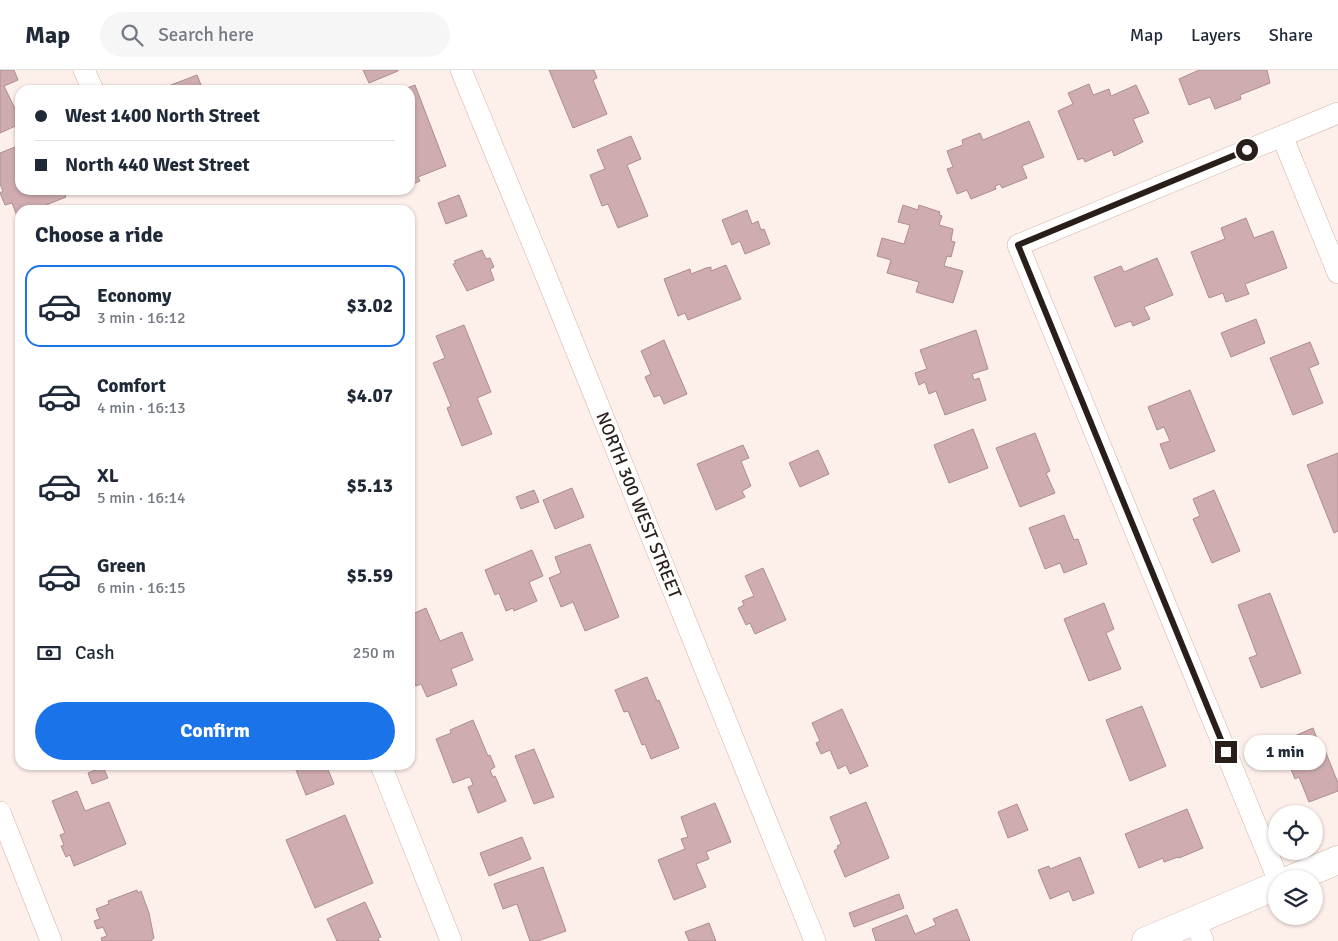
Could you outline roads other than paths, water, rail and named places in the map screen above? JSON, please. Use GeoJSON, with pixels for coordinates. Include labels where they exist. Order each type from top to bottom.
{"type":"FeatureCollection","features":[{"type":"Feature","properties":{"kind":"street"},"geometry":{"type":"LineString","coordinates":[[84,70],[91,85]]}},
{"type":"Feature","properties":{"kind":"street","name":"NORTH 300 WEST STREET"},"geometry":{"type":"LineString","coordinates":[[461,70],[815,941]]}},
{"type":"Feature","properties":{"kind":"street"},"geometry":{"type":"LineString","coordinates":[[1274,870],[1018,245],[1338,113]]}},
{"type":"Feature","properties":{"kind":"street"},"geometry":{"type":"LineString","coordinates":[[1282,136],[1338,273]]}},
{"type":"Feature","properties":{"kind":"street"},"geometry":{"type":"LineString","coordinates":[[382,770],[450,941]]}},
{"type":"Feature","properties":{"kind":"street"},"geometry":{"type":"LineString","coordinates":[[0,812],[51,941]]}},
{"type":"Feature","properties":{"kind":"street"},"geometry":{"type":"LineString","coordinates":[[1314,870],[1338,860]]}},
{"type":"Feature","properties":{"kind":"street"},"geometry":{"type":"LineString","coordinates":[[1146,941],[1199,931],[1268,891]]}}]}
